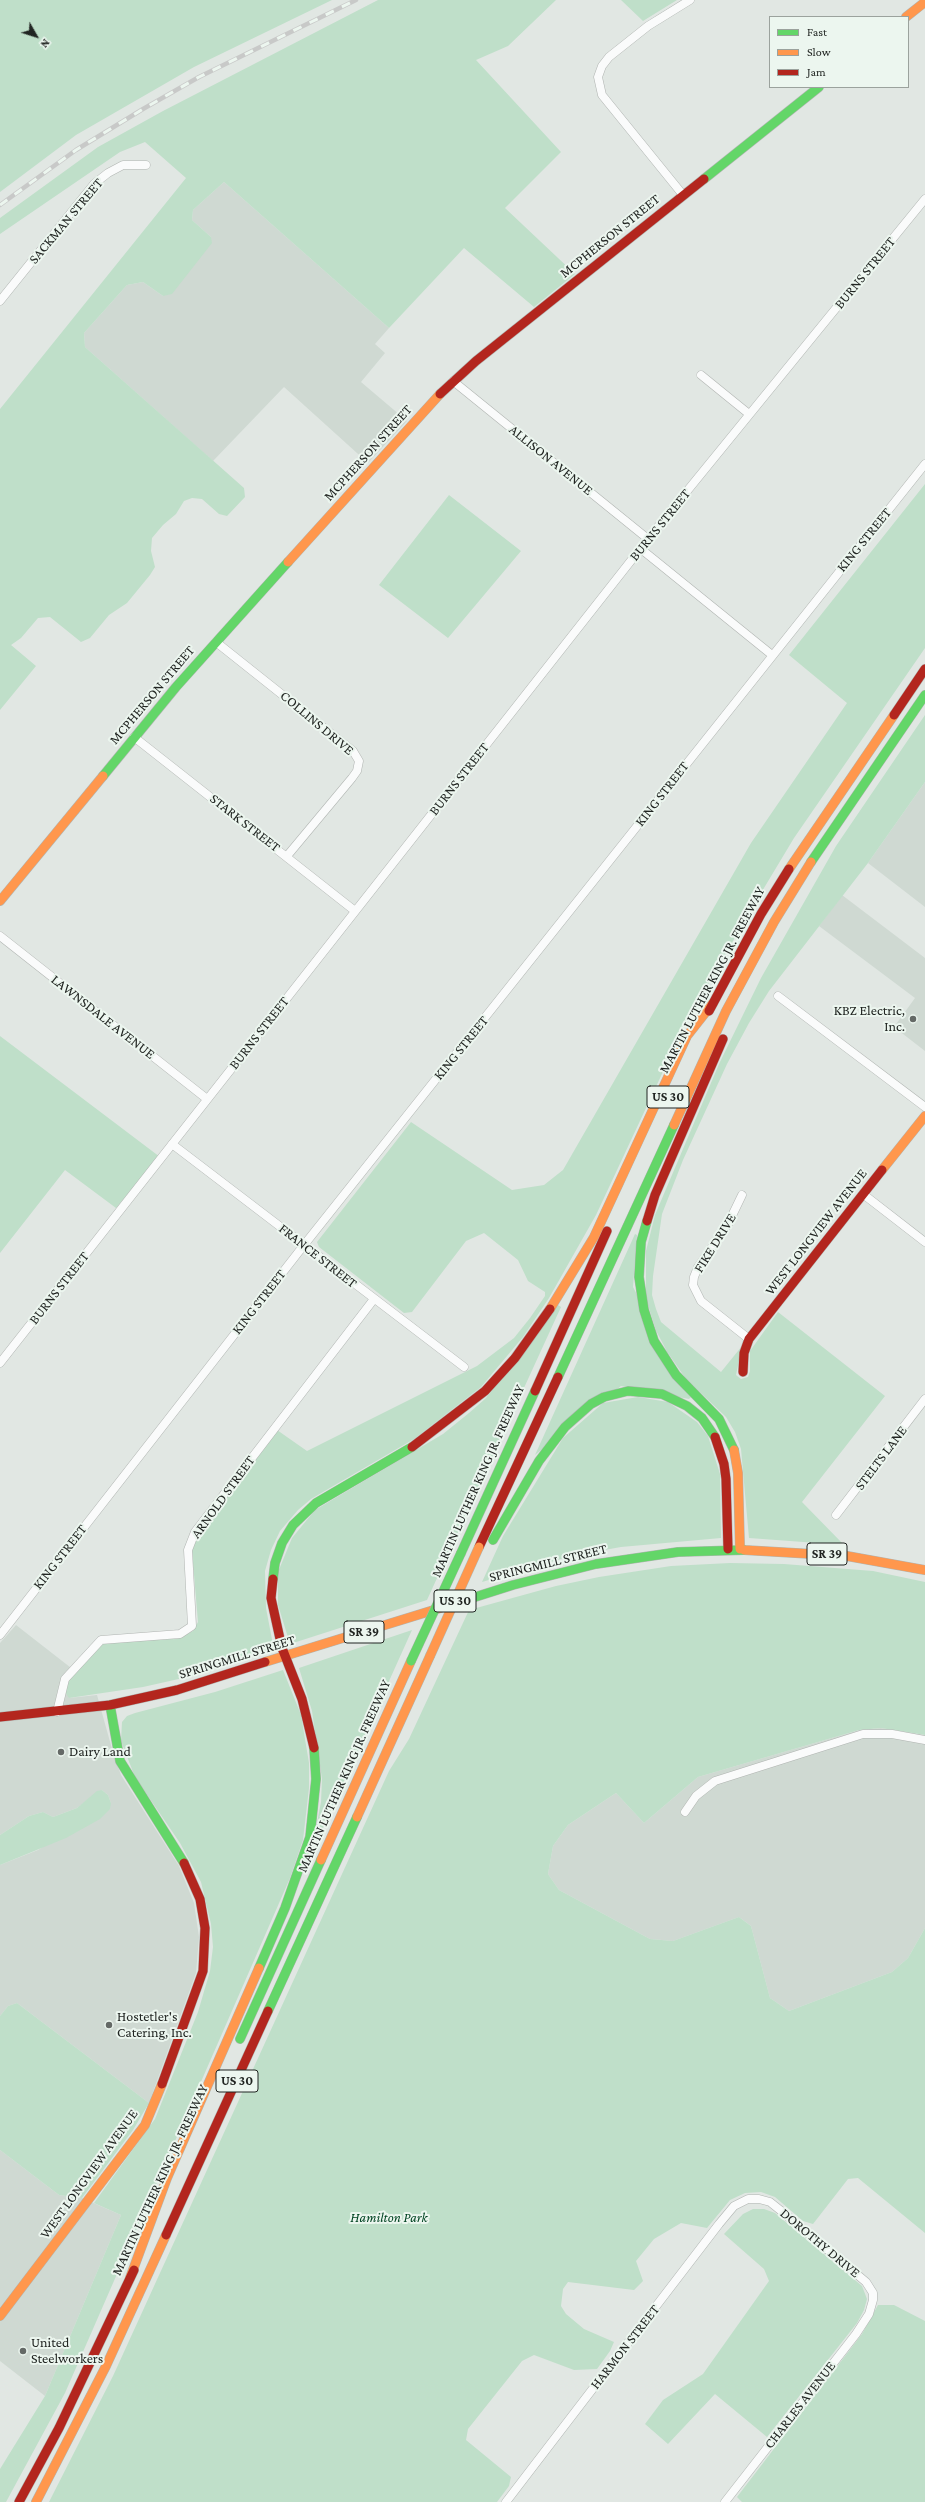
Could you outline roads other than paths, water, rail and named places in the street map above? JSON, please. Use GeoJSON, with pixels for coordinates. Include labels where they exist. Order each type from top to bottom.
{"type":"FeatureCollection","features":[{"type":"Feature","properties":{"kind":"main road"},"geometry":{"type":"LineString","coordinates":[[907,16],[925,2]]}},
{"type":"Feature","properties":{"kind":"main road","name":"MCPHERSON STREET"},"geometry":{"type":"LineString","coordinates":[[0,901],[134,737],[216,642],[453,381],[818,88]]}},
{"type":"Feature","properties":{"kind":"main road","name":"MARTIN LUTHER KING JR. FREEWAY"},"geometry":{"type":"LineString","coordinates":[[236,2047],[683,1064],[713,1003],[761,914],[801,849],[925,669]]}},
{"type":"Feature","properties":{"kind":"main road","name":"MARTIN LUTHER KING JR. FREEWAY"},"geometry":{"type":"LineString","coordinates":[[36,2502],[106,2366],[714,1035],[770,929],[820,847],[925,695]]}},
{"type":"Feature","properties":{"kind":"main road"},"geometry":{"type":"LineString","coordinates":[[740,1549],[738,1473],[732,1445],[719,1418],[676,1375],[654,1342],[640,1293],[639,1258],[648,1213],[674,1150],[728,1028],[761,962],[805,885],[820,847]]}},
{"type":"Feature","properties":{"kind":"main road"},"geometry":{"type":"LineString","coordinates":[[130,2278],[167,2178],[285,1908],[310,1837],[316,1779],[313,1740],[302,1699],[286,1657],[273,1612],[271,1582],[282,1543],[293,1525],[316,1503],[418,1444],[443,1426],[485,1391],[515,1358],[554,1303],[594,1237],[687,1036],[713,1003]]}},
{"type":"Feature","properties":{"kind":"main road","name":"WEST LONGVIEW AVENUE"},"geometry":{"type":"LineString","coordinates":[[743,1372],[744,1353],[749,1340],[925,1116]]}},
{"type":"Feature","properties":{"kind":"main road"},"geometry":{"type":"LineString","coordinates":[[382,1761],[403,1732],[490,1545],[535,1467],[565,1427],[591,1404],[604,1397],[628,1391],[640,1391],[662,1394],[687,1406],[702,1418],[717,1440],[724,1464],[726,1479],[728,1549]]}},
{"type":"Feature","properties":{"kind":"main road","name":"SPRINGMILL STREET"},"geometry":{"type":"LineString","coordinates":[[0,1717],[57,1712],[110,1705],[203,1683],[558,1572],[637,1557],[740,1549],[847,1556],[925,1570]]}},
{"type":"Feature","properties":{"kind":"main road","name":"WEST LONGVIEW AVENUE"},"geometry":{"type":"LineString","coordinates":[[0,2316],[145,2124],[161,2089],[195,1998],[203,1971],[205,1928],[198,1894],[180,1855],[137,1791],[120,1761],[115,1741],[110,1705]]}},
{"type":"Feature","properties":{"kind":"main road","name":"MARTIN LUTHER KING JR. FREEWAY"},"geometry":{"type":"LineString","coordinates":[[18,2502],[59,2428],[217,2089]]}},
{"type":"Feature","properties":{"kind":"street"},"geometry":{"type":"LineString","coordinates":[[683,195],[602,94],[598,77],[602,66],[609,57],[648,26],[690,0]]}},
{"type":"Feature","properties":{"kind":"street","name":"SACKMAN STREET"},"geometry":{"type":"LineString","coordinates":[[0,301],[94,184],[108,173],[123,165],[146,165]]}},
{"type":"Feature","properties":{"kind":"street","name":"BURNS STREET"},"geometry":{"type":"LineString","coordinates":[[0,1363],[648,539],[925,199]]}},
{"type":"Feature","properties":{"kind":"street"},"geometry":{"type":"LineString","coordinates":[[701,375],[749,414]]}},
{"type":"Feature","properties":{"kind":"street","name":"ALLISON AVENUE"},"geometry":{"type":"LineString","coordinates":[[453,381],[648,539]]}},
{"type":"Feature","properties":{"kind":"street","name":"KING STREET"},"geometry":{"type":"LineString","coordinates":[[0,1635],[304,1245],[925,464]]}},
{"type":"Feature","properties":{"kind":"street"},"geometry":{"type":"LineString","coordinates":[[641,549],[772,655]]}},
{"type":"Feature","properties":{"kind":"street","name":"COLLINS DRIVE"},"geometry":{"type":"LineString","coordinates":[[216,642],[353,751],[359,760],[357,771],[352,778],[287,856]]}},
{"type":"Feature","properties":{"kind":"street","name":"STARK STREET"},"geometry":{"type":"LineString","coordinates":[[134,737],[355,911]]}},
{"type":"Feature","properties":{"kind":"street","name":"LAWNSDALE AVENUE"},"geometry":{"type":"LineString","coordinates":[[0,936],[207,1098]]}},
{"type":"Feature","properties":{"kind":"street"},"geometry":{"type":"LineString","coordinates":[[778,996],[925,1107]]}},
{"type":"Feature","properties":{"kind":"street","name":"FRANCE STREET"},"geometry":{"type":"LineString","coordinates":[[172,1144],[464,1367]]}},
{"type":"Feature","properties":{"kind":"street"},"geometry":{"type":"LineString","coordinates":[[863,1194],[925,1242]]}},
{"type":"Feature","properties":{"kind":"street","name":"FIKE DRIVE"},"geometry":{"type":"LineString","coordinates":[[742,1195],[728,1224],[698,1267],[694,1277],[694,1285],[701,1301],[749,1340]]}},
{"type":"Feature","properties":{"kind":"street","name":"ARNOLD STREET"},"geometry":{"type":"LineString","coordinates":[[57,1712],[65,1679],[101,1640],[180,1634],[192,1626],[188,1550],[195,1532],[374,1299]]}},
{"type":"Feature","properties":{"kind":"street","name":"STELTS LANE"},"geometry":{"type":"LineString","coordinates":[[836,1515],[925,1399]]}},
{"type":"Feature","properties":{"kind":"street"},"geometry":{"type":"LineString","coordinates":[[686,1812],[696,1796],[715,1782],[863,1734],[892,1734],[925,1740]]}},
{"type":"Feature","properties":{"kind":"street","name":"DOROTHY DRIVE"},"geometry":{"type":"LineString","coordinates":[[748,2199],[770,2202],[866,2282],[872,2293],[872,2307]]}},
{"type":"Feature","properties":{"kind":"street","name":"HARMON STREET"},"geometry":{"type":"LineString","coordinates":[[506,2502],[719,2224],[734,2206],[748,2199]]}},
{"type":"Feature","properties":{"kind":"street","name":"CHARLES AVENUE"},"geometry":{"type":"LineString","coordinates":[[725,2502],[856,2334],[872,2307]]}},
{"type":"Feature","properties":{"kind":"railway"},"geometry":{"type":"LineString","coordinates":[[0,205],[76,150],[143,109],[199,77],[356,0]]}},
{"type":"Feature","properties":{"kind":"place","name":"KBZ Electric, Inc."},"geometry":{"type":"Point","coordinates":[913,1019]}},
{"type":"Feature","properties":{"kind":"place","name":"Dairy Land"},"geometry":{"type":"Point","coordinates":[61,1752]}},
{"type":"Feature","properties":{"kind":"place","name":"Hostetler's Catering, Inc."},"geometry":{"type":"Point","coordinates":[109,2025]}},
{"type":"Feature","properties":{"kind":"place","name":"United Steelworkers"},"geometry":{"type":"Point","coordinates":[23,2351]}},
{"type":"Feature","properties":{"kind":"park label","name":"Hamilton Park"},"geometry":{"type":"Point","coordinates":[389,2218]}}]}
